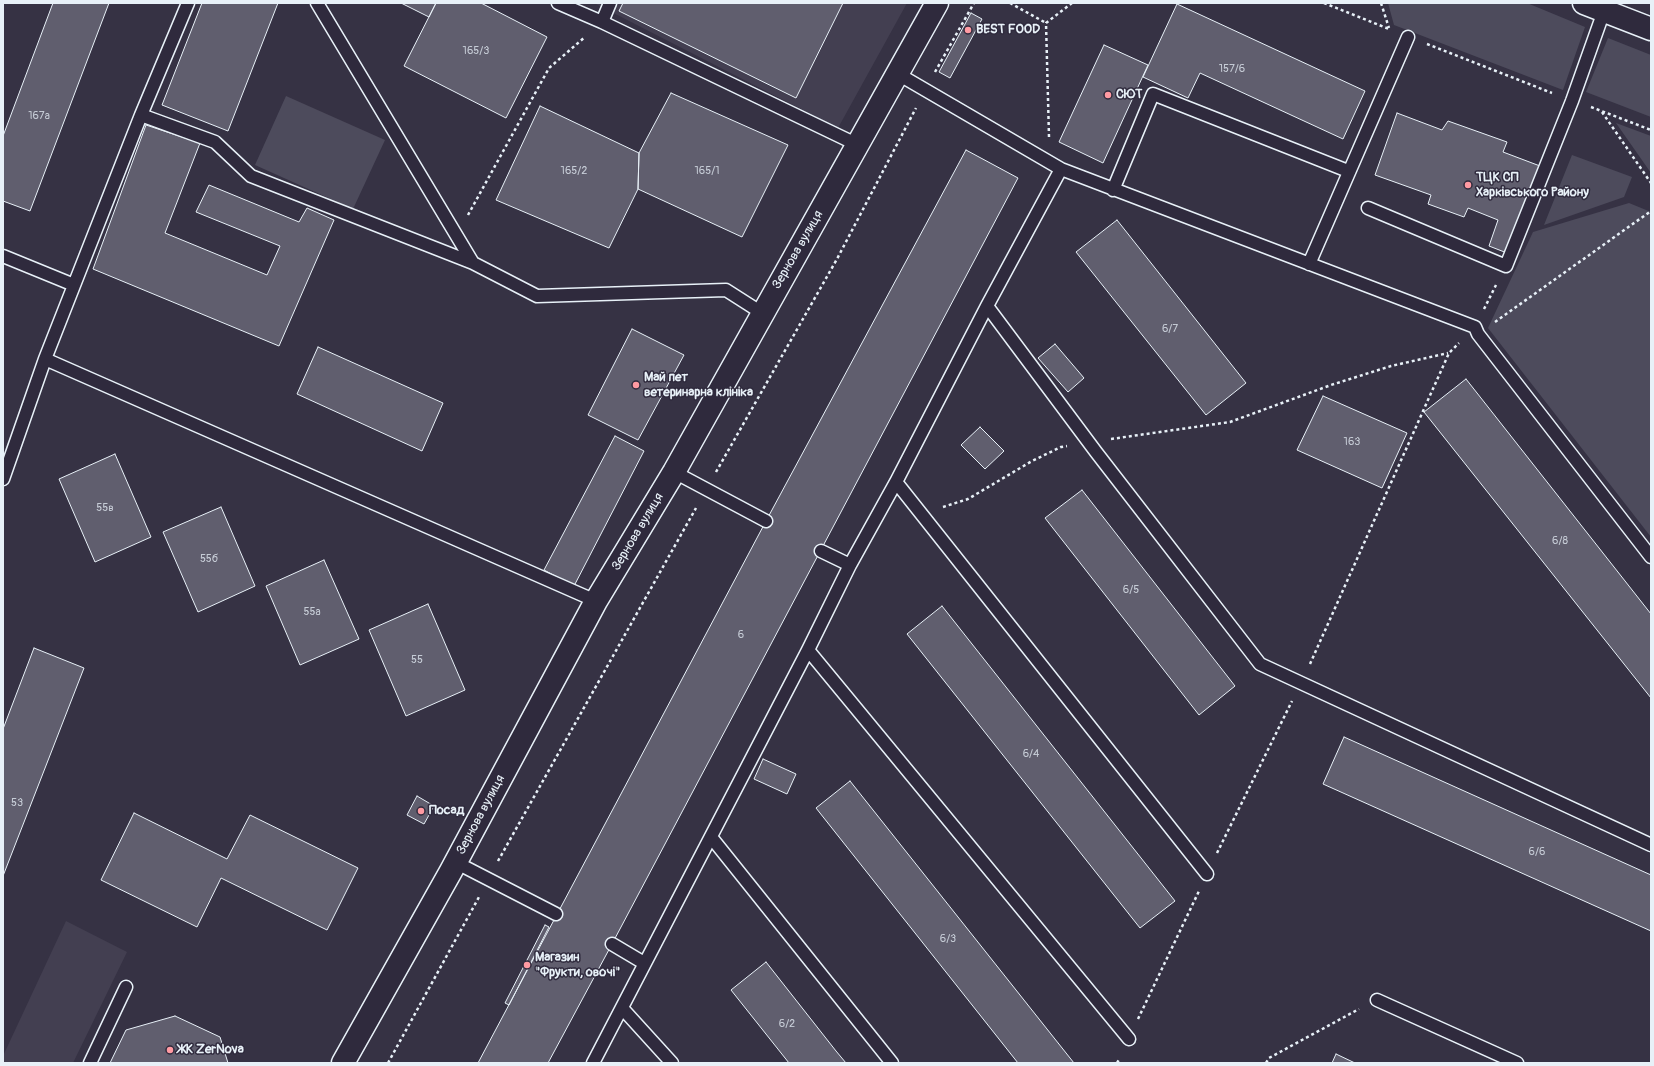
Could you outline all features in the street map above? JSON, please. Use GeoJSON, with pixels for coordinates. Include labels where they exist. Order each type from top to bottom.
{"type":"FeatureCollection","features":[{"type":"Feature","properties":{"kind":"street","name":"Зернова вулиця"},"geometry":{"type":"LineString","coordinates":[[343,1063],[456,862],[596,601],[674,472],[937,3]]}},
{"type":"Feature","properties":{"kind":"street"},"geometry":{"type":"LineString","coordinates":[[1594,7],[1651,29]]}},
{"type":"Feature","properties":{"kind":"lane"},"geometry":{"type":"LineString","coordinates":[[3,479],[45,359],[188,3]]}},
{"type":"Feature","properties":{"kind":"lane"},"geometry":{"type":"LineString","coordinates":[[317,3],[473,263]]}},
{"type":"Feature","properties":{"kind":"lane"},"geometry":{"type":"LineString","coordinates":[[558,3],[602,22],[858,145]]}},
{"type":"Feature","properties":{"kind":"lane"},"geometry":{"type":"LineString","coordinates":[[602,22],[610,3]]}},
{"type":"Feature","properties":{"kind":"lane"},"geometry":{"type":"LineString","coordinates":[[1368,208],[1506,266],[1572,101],[1594,7]]}},
{"type":"Feature","properties":{"kind":"lane"},"geometry":{"type":"LineString","coordinates":[[1309,264],[1348,171],[1408,37]]}},
{"type":"Feature","properties":{"kind":"lane"},"geometry":{"type":"LineString","coordinates":[[898,74],[1061,170],[1475,327],[1478,334],[1651,557]]}},
{"type":"Feature","properties":{"kind":"lane"},"geometry":{"type":"LineString","coordinates":[[1113,190],[1153,94],[1348,171]]}},
{"type":"Feature","properties":{"kind":"lane"},"geometry":{"type":"LineString","coordinates":[[142,115],[215,142],[251,176],[473,263],[537,296],[726,290],[762,313]]}},
{"type":"Feature","properties":{"kind":"lane"},"geometry":{"type":"LineString","coordinates":[[593,1063],[808,650],[850,565],[896,482],[987,306],[1061,170]]}},
{"type":"Feature","properties":{"kind":"lane"},"geometry":{"type":"LineString","coordinates":[[3,256],[74,285]]}},
{"type":"Feature","properties":{"kind":"lane"},"geometry":{"type":"LineString","coordinates":[[987,306],[1089,442],[1260,664],[1651,845]]}},
{"type":"Feature","properties":{"kind":"lane"},"geometry":{"type":"LineString","coordinates":[[45,359],[596,601]]}},
{"type":"Feature","properties":{"kind":"lane"},"geometry":{"type":"LineString","coordinates":[[674,472],[766,521]]}},
{"type":"Feature","properties":{"kind":"lane"},"geometry":{"type":"LineString","coordinates":[[896,482],[1207,874]]}},
{"type":"Feature","properties":{"kind":"lane"},"geometry":{"type":"LineString","coordinates":[[821,551],[850,565]]}},
{"type":"Feature","properties":{"kind":"lane"},"geometry":{"type":"LineString","coordinates":[[808,650],[1129,1039]]}},
{"type":"Feature","properties":{"kind":"lane"},"geometry":{"type":"LineString","coordinates":[[711,836],[892,1063]]}},
{"type":"Feature","properties":{"kind":"lane"},"geometry":{"type":"LineString","coordinates":[[456,862],[556,914]]}},
{"type":"Feature","properties":{"kind":"lane"},"geometry":{"type":"LineString","coordinates":[[612,944],[644,963]]}},
{"type":"Feature","properties":{"kind":"lane"},"geometry":{"type":"LineString","coordinates":[[90,1063],[126,987]]}},
{"type":"Feature","properties":{"kind":"lane"},"geometry":{"type":"LineString","coordinates":[[1377,1000],[1517,1063]]}},
{"type":"Feature","properties":{"kind":"lane"},"geometry":{"type":"LineString","coordinates":[[622,1008],[672,1063]]}},
{"type":"Feature","properties":{"kind":"path"},"geometry":{"type":"LineString","coordinates":[[388,1063],[706,489],[837,259],[925,90],[974,3]]}},
{"type":"Feature","properties":{"kind":"path"},"geometry":{"type":"LineString","coordinates":[[1010,3],[1046,22]]}},
{"type":"Feature","properties":{"kind":"path"},"geometry":{"type":"LineString","coordinates":[[1046,22],[1072,3]]}},
{"type":"Feature","properties":{"kind":"path"},"geometry":{"type":"LineString","coordinates":[[1324,3],[1572,101],[1651,130]]}},
{"type":"Feature","properties":{"kind":"path"},"geometry":{"type":"LineString","coordinates":[[1382,3],[1389,29]]}},
{"type":"Feature","properties":{"kind":"path"},"geometry":{"type":"LineString","coordinates":[[457,236],[549,68],[602,22]]}},
{"type":"Feature","properties":{"kind":"path"},"geometry":{"type":"LineString","coordinates":[[1046,22],[1050,163]]}},
{"type":"Feature","properties":{"kind":"path"},"geometry":{"type":"LineString","coordinates":[[1602,111],[1651,183]]}},
{"type":"Feature","properties":{"kind":"path"},"geometry":{"type":"LineString","coordinates":[[1478,334],[1651,211]]}},
{"type":"Feature","properties":{"kind":"path"},"geometry":{"type":"LineString","coordinates":[[922,515],[968,499],[1032,461],[1061,447],[1230,422],[1338,383],[1391,366],[1449,353]]}},
{"type":"Feature","properties":{"kind":"path"},"geometry":{"type":"LineString","coordinates":[[1266,1063],[1269,1058],[1377,1000]]}},
{"type":"Feature","properties":{"kind":"shaded area"},"geometry":{"type":"Polygon","coordinates":[[[594,3],[907,3],[838,128],[594,3]]]}},
{"type":"Feature","properties":{"kind":"shaded area"},"geometry":{"type":"Polygon","coordinates":[[[1388,3],[1527,3],[1585,27],[1563,90],[1394,25],[1388,3]]]}},
{"type":"Feature","properties":{"kind":"shaded area"},"geometry":{"type":"Polygon","coordinates":[[[1608,38],[1651,55],[1651,117],[1586,92],[1608,38]]]}},
{"type":"Feature","properties":{"kind":"shaded area"},"geometry":{"type":"Polygon","coordinates":[[[286,96],[385,140],[353,209],[255,165],[286,96]]]}},
{"type":"Feature","properties":{"kind":"shaded area"},"geometry":{"type":"Polygon","coordinates":[[[1616,123],[1651,136],[1651,173],[1616,123]]]}},
{"type":"Feature","properties":{"kind":"shaded area"},"geometry":{"type":"Polygon","coordinates":[[[1572,155],[1632,177],[1624,197],[1544,225],[1572,155]]]}},
{"type":"Feature","properties":{"kind":"shaded area"},"geometry":{"type":"Polygon","coordinates":[[[1629,203],[1651,212],[1651,537],[1488,328],[1533,232],[1629,203]]]}},
{"type":"Feature","properties":{"kind":"shaded area"},"geometry":{"type":"Polygon","coordinates":[[[66,921],[127,952],[73,1063],[3,1063],[3,1056],[66,921]]]}},
{"type":"Feature","properties":{"kind":"building"},"geometry":{"type":"Polygon","coordinates":[[[53,3],[109,3],[30,211],[3,201],[3,136],[53,3]]]}},
{"type":"Feature","properties":{"kind":"building"},"geometry":{"type":"Polygon","coordinates":[[[202,3],[278,3],[228,131],[162,105],[202,3]]]}},
{"type":"Feature","properties":{"kind":"building"},"geometry":{"type":"Polygon","coordinates":[[[401,3],[436,3],[429,17],[401,3]]]}},
{"type":"Feature","properties":{"kind":"building"},"geometry":{"type":"Polygon","coordinates":[[[436,3],[481,3],[547,37],[506,118],[404,66],[436,3]]]}},
{"type":"Feature","properties":{"kind":"building"},"geometry":{"type":"Polygon","coordinates":[[[623,3],[843,3],[796,98],[619,11],[623,3]]]}},
{"type":"Feature","properties":{"kind":"building"},"geometry":{"type":"Polygon","coordinates":[[[1177,4],[1365,91],[1343,139],[1200,73],[1188,98],[1143,77],[1177,4]]]}},
{"type":"Feature","properties":{"kind":"building"},"geometry":{"type":"Polygon","coordinates":[[[971,13],[982,19],[950,78],[939,72],[971,13]]]}},
{"type":"Feature","properties":{"kind":"building","name":"СЮТ"},"geometry":{"type":"Polygon","coordinates":[[[1104,45],[1148,65],[1103,163],[1059,142],[1104,45]]]}},
{"type":"Feature","properties":{"kind":"building"},"geometry":{"type":"Polygon","coordinates":[[[671,93],[788,145],[742,237],[638,189],[639,153],[671,93]]]}},
{"type":"Feature","properties":{"kind":"building"},"geometry":{"type":"Polygon","coordinates":[[[540,106],[639,153],[638,189],[609,248],[496,200],[540,106]]]}},
{"type":"Feature","properties":{"kind":"building","name":"ТЦК СП Харківського Району"},"geometry":{"type":"Polygon","coordinates":[[[1397,113],[1442,130],[1448,121],[1507,142],[1503,152],[1540,166],[1507,253],[1489,246],[1498,220],[1468,208],[1464,217],[1428,204],[1431,195],[1375,175],[1397,113]]]}},
{"type":"Feature","properties":{"kind":"building"},"geometry":{"type":"Polygon","coordinates":[[[146,125],[200,143],[165,233],[267,275],[280,246],[196,212],[209,185],[299,222],[307,208],[334,220],[279,346],[93,269],[146,125]]]}},
{"type":"Feature","properties":{"kind":"building"},"geometry":{"type":"Polygon","coordinates":[[[966,150],[1018,178],[612,944],[548,1063],[478,1063],[766,521],[966,150]]]}},
{"type":"Feature","properties":{"kind":"building"},"geometry":{"type":"Polygon","coordinates":[[[1117,220],[1246,383],[1206,415],[1076,252],[1117,220]]]}},
{"type":"Feature","properties":{"kind":"building","name":"Май пет ветеринарна клініка"},"geometry":{"type":"Polygon","coordinates":[[[632,329],[684,355],[638,440],[588,415],[632,329]]]}},
{"type":"Feature","properties":{"kind":"building"},"geometry":{"type":"Polygon","coordinates":[[[1055,344],[1084,378],[1068,392],[1038,358],[1055,344]]]}},
{"type":"Feature","properties":{"kind":"building"},"geometry":{"type":"Polygon","coordinates":[[[318,347],[443,403],[422,451],[297,394],[318,347]]]}},
{"type":"Feature","properties":{"kind":"building"},"geometry":{"type":"Polygon","coordinates":[[[1466,379],[1651,614],[1651,698],[1424,412],[1466,379]]]}},
{"type":"Feature","properties":{"kind":"building"},"geometry":{"type":"Polygon","coordinates":[[[1323,396],[1407,433],[1382,488],[1297,450],[1323,396]]]}},
{"type":"Feature","properties":{"kind":"building"},"geometry":{"type":"Polygon","coordinates":[[[980,427],[1004,451],[985,469],[961,445],[980,427]]]}},
{"type":"Feature","properties":{"kind":"building"},"geometry":{"type":"Polygon","coordinates":[[[615,436],[644,451],[574,586],[544,570],[615,436]]]}},
{"type":"Feature","properties":{"kind":"building"},"geometry":{"type":"Polygon","coordinates":[[[115,454],[151,537],[95,562],[59,479],[115,454]]]}},
{"type":"Feature","properties":{"kind":"building"},"geometry":{"type":"Polygon","coordinates":[[[1082,490],[1235,686],[1199,715],[1045,518],[1082,490]]]}},
{"type":"Feature","properties":{"kind":"building"},"geometry":{"type":"Polygon","coordinates":[[[221,507],[255,586],[198,612],[163,532],[221,507]]]}},
{"type":"Feature","properties":{"kind":"building"},"geometry":{"type":"Polygon","coordinates":[[[324,560],[359,639],[300,665],[266,586],[324,560]]]}},
{"type":"Feature","properties":{"kind":"building"},"geometry":{"type":"Polygon","coordinates":[[[428,604],[465,690],[406,716],[369,630],[428,604]]]}},
{"type":"Feature","properties":{"kind":"building"},"geometry":{"type":"Polygon","coordinates":[[[942,606],[1175,901],[1140,928],[907,634],[942,606]]]}},
{"type":"Feature","properties":{"kind":"building"},"geometry":{"type":"Polygon","coordinates":[[[34,648],[84,668],[3,876],[3,729],[34,648]]]}},
{"type":"Feature","properties":{"kind":"building"},"geometry":{"type":"Polygon","coordinates":[[[1344,737],[1651,875],[1651,931],[1323,784],[1344,737]]]}},
{"type":"Feature","properties":{"kind":"building"},"geometry":{"type":"Polygon","coordinates":[[[763,759],[796,774],[787,794],[754,779],[763,759]]]}},
{"type":"Feature","properties":{"kind":"building"},"geometry":{"type":"Polygon","coordinates":[[[850,781],[1074,1063],[1018,1063],[816,808],[850,781]]]}},
{"type":"Feature","properties":{"kind":"building","name":"Посад"},"geometry":{"type":"Polygon","coordinates":[[[417,796],[434,806],[424,824],[407,815],[417,796]]]}},
{"type":"Feature","properties":{"kind":"building"},"geometry":{"type":"Polygon","coordinates":[[[134,813],[227,859],[250,815],[358,868],[327,930],[221,878],[197,927],[101,880],[134,813]]]}},
{"type":"Feature","properties":{"kind":"building","name":"Магазин \"Фрукти, овочі\""},"geometry":{"type":"Polygon","coordinates":[[[545,925],[549,927],[509,1005],[505,1003],[545,925]]]}},
{"type":"Feature","properties":{"kind":"building"},"geometry":{"type":"Polygon","coordinates":[[[766,962],[846,1063],[789,1063],[731,990],[766,962]]]}},
{"type":"Feature","properties":{"kind":"building","name":"ЖК ZerNova"},"geometry":{"type":"Polygon","coordinates":[[[175,1016],[220,1037],[228,1063],[110,1063],[126,1030],[175,1016]]]}},
{"type":"Feature","properties":{"kind":"building"},"geometry":{"type":"Polygon","coordinates":[[[1336,1054],[1355,1063],[1332,1063],[1336,1054]]]}},
{"type":"Feature","properties":{"kind":"place","name":"BEST FOOD"},"geometry":{"type":"Point","coordinates":[968,30]}},
{"type":"Feature","properties":{"kind":"place","name":"СЮТ"},"geometry":{"type":"Point","coordinates":[1108,95]}},
{"type":"Feature","properties":{"kind":"place","name":"ТЦК СП Харківського Району"},"geometry":{"type":"Point","coordinates":[1468,185]}},
{"type":"Feature","properties":{"kind":"place","name":"Май пет ветеринарна клініка"},"geometry":{"type":"Point","coordinates":[636,385]}},
{"type":"Feature","properties":{"kind":"place","name":"Посад"},"geometry":{"type":"Point","coordinates":[421,811]}},
{"type":"Feature","properties":{"kind":"place","name":"Магазин \"Фрукти, овочі\""},"geometry":{"type":"Point","coordinates":[527,965]}},
{"type":"Feature","properties":{"kind":"place","name":"ЖК ZerNova"},"geometry":{"type":"Point","coordinates":[170,1050]}}]}
